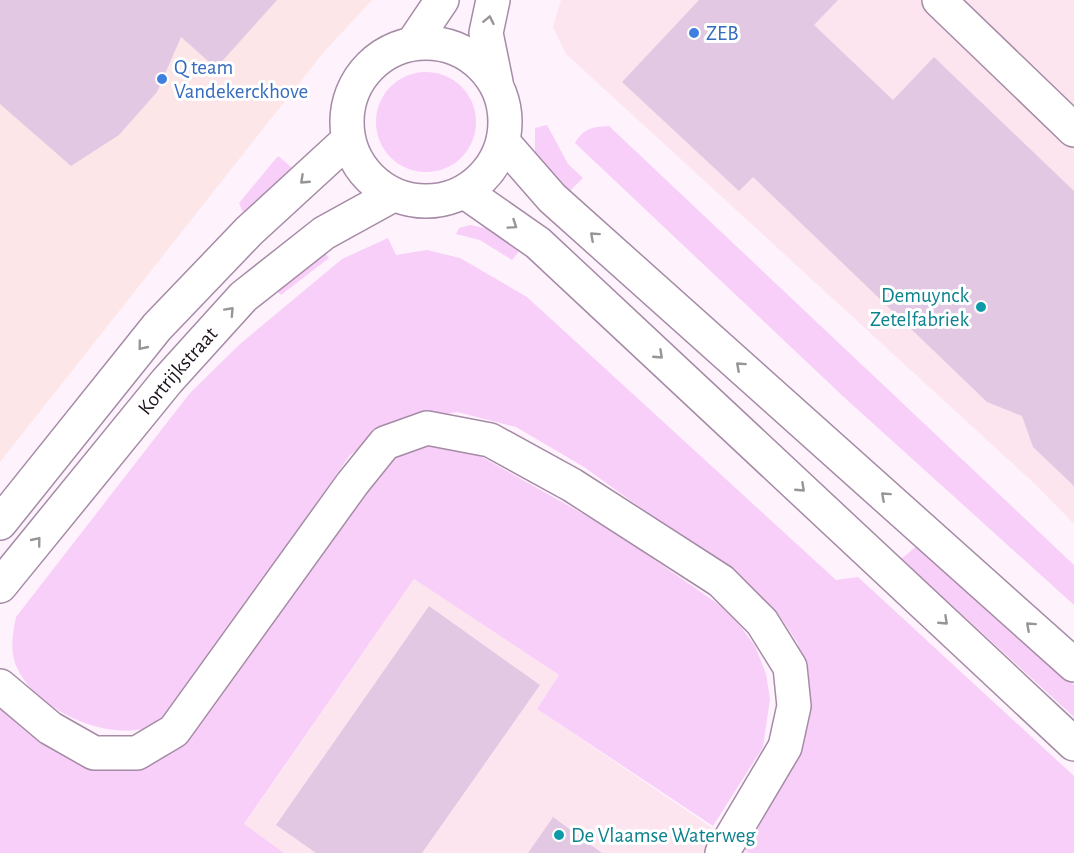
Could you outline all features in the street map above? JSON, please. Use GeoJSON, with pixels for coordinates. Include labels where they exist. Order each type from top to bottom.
{"type":"FeatureCollection","features":[{"type":"Feature","properties":{"kind":"main road"},"geometry":{"type":"LineString","coordinates":[[413,43],[442,0]]}},
{"type":"Feature","properties":{"kind":"main road"},"geometry":{"type":"LineString","coordinates":[[494,0],[486,33],[496,82],[506,112],[504,143],[490,172],[465,192],[429,202],[393,195],[366,175],[347,141],[346,106],[358,79],[382,55],[413,43],[446,44],[475,58],[496,82]]}},
{"type":"Feature","properties":{"kind":"main road"},"geometry":{"type":"LineString","coordinates":[[939,0],[1074,130]]}},
{"type":"Feature","properties":{"kind":"main road","name":"Kortrijkstraat"},"geometry":{"type":"LineString","coordinates":[[0,524],[157,327],[249,231],[347,141]]}},
{"type":"Feature","properties":{"kind":"main road"},"geometry":{"type":"LineString","coordinates":[[504,143],[552,198],[1074,665]]}},
{"type":"Feature","properties":{"kind":"main road"},"geometry":{"type":"LineString","coordinates":[[465,192],[538,243],[1074,744]]}},
{"type":"Feature","properties":{"kind":"main road","name":"Kortrijkstraat"},"geometry":{"type":"LineString","coordinates":[[0,586],[167,381],[243,297],[324,233],[393,195]]}},
{"type":"Feature","properties":{"kind":"main road"},"geometry":{"type":"LineString","coordinates":[[0,686],[50,728],[94,753],[137,753],[174,731],[352,484],[385,443],[427,428],[490,440],[572,485],[721,581],[762,622],[790,667],[794,706],[785,747],[722,853]]}},
{"type":"Feature","properties":{"kind":"shaded area"},"geometry":{"type":"Polygon","coordinates":[[[0,0],[372,0],[323,53],[0,462],[0,0]]]}},
{"type":"Feature","properties":{"kind":"shaded area"},"geometry":{"type":"Polygon","coordinates":[[[561,0],[1074,0],[1074,524],[1037,486],[566,54],[553,27],[561,0]]]}},
{"type":"Feature","properties":{"kind":"shaded area"},"geometry":{"type":"Polygon","coordinates":[[[426,72],[445,76],[461,87],[472,103],[476,122],[472,141],[461,157],[445,168],[426,172],[407,168],[391,157],[380,141],[376,122],[380,103],[391,87],[407,76],[426,72]]]}},
{"type":"Feature","properties":{"kind":"shaded area"},"geometry":{"type":"Polygon","coordinates":[[[547,125],[568,164],[583,178],[565,196],[535,160],[535,128],[547,125]]]}},
{"type":"Feature","properties":{"kind":"shaded area"},"geometry":{"type":"Polygon","coordinates":[[[609,126],[1074,565],[1074,605],[846,399],[575,143],[589,129],[609,126]]]}},
{"type":"Feature","properties":{"kind":"shaded area"},"geometry":{"type":"Polygon","coordinates":[[[278,156],[297,172],[245,217],[239,203],[278,156]]]}},
{"type":"Feature","properties":{"kind":"shaded area"},"geometry":{"type":"Polygon","coordinates":[[[470,225],[485,228],[521,249],[512,260],[480,240],[456,234],[459,228],[470,225]]]}},
{"type":"Feature","properties":{"kind":"shaded area"},"geometry":{"type":"Polygon","coordinates":[[[388,238],[396,255],[427,250],[460,258],[527,297],[836,580],[858,577],[1074,776],[1074,853],[749,853],[741,847],[803,670],[798,644],[781,618],[755,590],[584,467],[516,427],[457,412],[416,420],[374,437],[350,455],[177,701],[159,723],[137,730],[117,730],[96,726],[75,719],[38,695],[24,680],[13,657],[12,646],[16,617],[190,393],[240,344],[342,259],[388,238]]]}},
{"type":"Feature","properties":{"kind":"shaded area"},"geometry":{"type":"Polygon","coordinates":[[[323,250],[329,258],[281,295],[272,286],[323,250]]]}},
{"type":"Feature","properties":{"kind":"shaded area"},"geometry":{"type":"Polygon","coordinates":[[[433,441],[466,448],[610,529],[721,606],[755,646],[766,674],[770,699],[763,747],[713,826],[537,709],[559,675],[414,579],[244,824],[284,853],[0,853],[0,709],[29,734],[95,766],[138,768],[162,759],[194,730],[382,459],[433,441]]]}},
{"type":"Feature","properties":{"kind":"shaded area"},"geometry":{"type":"Polygon","coordinates":[[[918,545],[1074,685],[1074,717],[901,559],[918,545]]]}},
{"type":"Feature","properties":{"kind":"shaded area"},"geometry":{"type":"Polygon","coordinates":[[[414,579],[559,675],[537,709],[749,853],[284,853],[244,825],[414,579]]]}},
{"type":"Feature","properties":{"kind":"building"},"geometry":{"type":"Polygon","coordinates":[[[0,0],[277,0],[216,68],[181,37],[157,92],[119,135],[71,166],[0,104],[0,0]]]}},
{"type":"Feature","properties":{"kind":"building","name":"Demuynck Zetelfabriek"},"geometry":{"type":"Polygon","coordinates":[[[699,0],[838,0],[814,25],[893,100],[934,57],[1074,191],[1074,486],[1033,447],[1022,416],[987,402],[753,177],[739,191],[622,82],[699,0]]]}},
{"type":"Feature","properties":{"kind":"building"},"geometry":{"type":"Polygon","coordinates":[[[429,606],[540,685],[422,853],[316,853],[276,825],[429,606]]]}},
{"type":"Feature","properties":{"kind":"building","name":"De Vlaamse Waterweg"},"geometry":{"type":"Polygon","coordinates":[[[553,817],[602,853],[528,853],[553,817]]]}},
{"type":"Feature","properties":{"kind":"place","name":"ZEB"},"geometry":{"type":"Point","coordinates":[694,33]}},
{"type":"Feature","properties":{"kind":"place","name":"Q team Vandekerckhove"},"geometry":{"type":"Point","coordinates":[162,79]}},
{"type":"Feature","properties":{"kind":"place","name":"Demuynck Zetelfabriek"},"geometry":{"type":"Point","coordinates":[981,307]}},
{"type":"Feature","properties":{"kind":"place","name":"De Vlaamse Waterweg"},"geometry":{"type":"Point","coordinates":[559,835]}}]}
